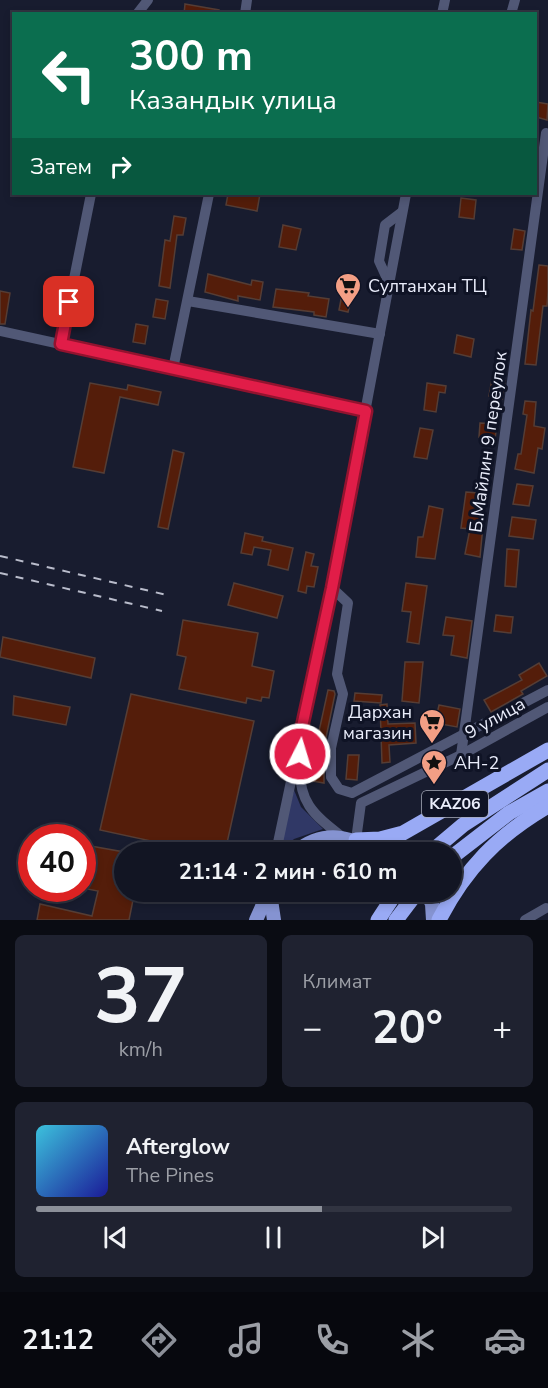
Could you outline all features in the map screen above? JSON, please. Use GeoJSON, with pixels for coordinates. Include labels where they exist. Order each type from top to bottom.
{"type":"FeatureCollection","features":[{"type":"Feature","properties":{"kind":"highway","name":"KАZ06"},"geometry":{"type":"LineString","coordinates":[[349,838],[380,839],[403,833],[548,750]]}},
{"type":"Feature","properties":{"kind":"highway","name":"KАZ06"},"geometry":{"type":"LineString","coordinates":[[443,842],[463,825],[548,770]]}},
{"type":"Feature","properties":{"kind":"highway","name":"KАZ06"},"geometry":{"type":"LineString","coordinates":[[462,849],[509,813],[548,791]]}},
{"type":"Feature","properties":{"kind":"highway","name":"KАZ06"},"geometry":{"type":"LineString","coordinates":[[438,920],[453,891],[479,859],[517,824],[548,806]]}},
{"type":"Feature","properties":{"kind":"highway"},"geometry":{"type":"LineString","coordinates":[[378,920],[390,902]]}},
{"type":"Feature","properties":{"kind":"highway"},"geometry":{"type":"LineString","coordinates":[[396,920],[410,902]]}},
{"type":"Feature","properties":{"kind":"main road","name":"KАZ06"},"geometry":{"type":"LineString","coordinates":[[315,842],[349,838]]}},
{"type":"Feature","properties":{"kind":"main road"},"geometry":{"type":"LineString","coordinates":[[349,838],[358,842]]}},
{"type":"Feature","properties":{"kind":"main road"},"geometry":{"type":"LineString","coordinates":[[256,920],[264,902]]}},
{"type":"Feature","properties":{"kind":"main road"},"geometry":{"type":"LineString","coordinates":[[270,902],[274,920]]}},
{"type":"Feature","properties":{"kind":"main road","name":"KАZ06"},"geometry":{"type":"LineString","coordinates":[[431,902],[438,920]]}},
{"type":"Feature","properties":{"kind":"street"},"geometry":{"type":"LineString","coordinates":[[139,12],[148,0]]}},
{"type":"Feature","properties":{"kind":"street","name":"Б.Майлин 9 переулок"},"geometry":{"type":"LineString","coordinates":[[537,179],[543,133]]}},
{"type":"Feature","properties":{"kind":"street"},"geometry":{"type":"LineString","coordinates":[[61,344],[91,195]]}},
{"type":"Feature","properties":{"kind":"street"},"geometry":{"type":"LineString","coordinates":[[173,369],[209,195]]}},
{"type":"Feature","properties":{"kind":"street"},"geometry":{"type":"LineString","coordinates":[[278,842],[332,588],[406,195]]}},
{"type":"Feature","properties":{"kind":"street","name":"Б.Майлин 9 переулок"},"geometry":{"type":"LineString","coordinates":[[461,755],[535,195]]}},
{"type":"Feature","properties":{"kind":"street"},"geometry":{"type":"LineString","coordinates":[[188,302],[380,334]]}},
{"type":"Feature","properties":{"kind":"street"},"geometry":{"type":"LineString","coordinates":[[0,331],[366,411]]}},
{"type":"Feature","properties":{"kind":"street"},"geometry":{"type":"LineString","coordinates":[[332,588],[348,603],[337,675],[343,694],[331,748],[331,777],[339,789],[352,793],[548,690]]}},
{"type":"Feature","properties":{"kind":"street","name":"9 улица"},"geometry":{"type":"LineString","coordinates":[[349,838],[361,803],[461,755],[548,707]]}},
{"type":"Feature","properties":{"kind":"street"},"geometry":{"type":"LineString","coordinates":[[300,736],[300,782],[304,799],[322,821],[349,838]]}},
{"type":"Feature","properties":{"kind":"street"},"geometry":{"type":"LineString","coordinates":[[525,920],[546,908]]}},
{"type":"Feature","properties":{"kind":"shaded area"},"geometry":{"type":"Polygon","coordinates":[[[294,790],[301,807],[323,829],[291,842],[281,842],[294,790]]]}},
{"type":"Feature","properties":{"kind":"building"},"geometry":{"type":"Polygon","coordinates":[[[185,4],[219,10],[219,12],[184,12],[185,4]]]}},
{"type":"Feature","properties":{"kind":"building"},"geometry":{"type":"Polygon","coordinates":[[[537,102],[548,104],[547,120],[537,117],[537,102]]]}},
{"type":"Feature","properties":{"kind":"building"},"geometry":{"type":"Polygon","coordinates":[[[228,195],[260,195],[257,211],[226,205],[228,195]]]}},
{"type":"Feature","properties":{"kind":"building"},"geometry":{"type":"Polygon","coordinates":[[[461,198],[476,200],[474,219],[459,217],[461,198]]]}},
{"type":"Feature","properties":{"kind":"building"},"geometry":{"type":"Polygon","coordinates":[[[174,216],[186,218],[183,235],[177,235],[170,288],[159,286],[165,240],[170,241],[174,216]]]}},
{"type":"Feature","properties":{"kind":"building"},"geometry":{"type":"Polygon","coordinates":[[[283,225],[301,229],[296,250],[279,247],[283,225]]]}},
{"type":"Feature","properties":{"kind":"building"},"geometry":{"type":"Polygon","coordinates":[[[514,229],[525,231],[522,250],[511,249],[514,229]]]}},
{"type":"Feature","properties":{"kind":"building"},"geometry":{"type":"Polygon","coordinates":[[[539,265],[548,266],[548,292],[547,306],[543,306],[536,365],[525,364],[539,265]]]}},
{"type":"Feature","properties":{"kind":"building"},"geometry":{"type":"Polygon","coordinates":[[[208,274],[251,285],[252,280],[263,282],[260,300],[238,296],[238,301],[205,292],[208,274]]]}},
{"type":"Feature","properties":{"kind":"building"},"geometry":{"type":"Polygon","coordinates":[[[344,284],[354,286],[348,312],[339,310],[344,284]]]}},
{"type":"Feature","properties":{"kind":"building"},"geometry":{"type":"Polygon","coordinates":[[[276,289],[309,293],[308,296],[329,299],[326,317],[314,315],[314,312],[273,307],[276,289]]]}},
{"type":"Feature","properties":{"kind":"building"},"geometry":{"type":"Polygon","coordinates":[[[0,291],[10,293],[5,324],[0,324],[0,291]]]}},
{"type":"Feature","properties":{"kind":"building"},"geometry":{"type":"Polygon","coordinates":[[[156,299],[168,301],[165,319],[153,317],[156,299]]]}},
{"type":"Feature","properties":{"kind":"building"},"geometry":{"type":"Polygon","coordinates":[[[136,324],[148,326],[145,344],[133,342],[136,324]]]}},
{"type":"Feature","properties":{"kind":"building"},"geometry":{"type":"Polygon","coordinates":[[[457,335],[474,339],[471,357],[454,353],[457,335]]]}},
{"type":"Feature","properties":{"kind":"building"},"geometry":{"type":"Polygon","coordinates":[[[492,379],[505,381],[502,399],[489,396],[492,379]]]}},
{"type":"Feature","properties":{"kind":"building"},"geometry":{"type":"Polygon","coordinates":[[[90,383],[127,390],[128,385],[161,392],[158,405],[120,397],[104,473],[73,467],[90,383]]]}},
{"type":"Feature","properties":{"kind":"building"},"geometry":{"type":"Polygon","coordinates":[[[427,383],[446,386],[445,393],[439,392],[436,412],[424,410],[427,383]]]}},
{"type":"Feature","properties":{"kind":"building"},"geometry":{"type":"Polygon","coordinates":[[[525,401],[536,402],[534,426],[545,428],[542,449],[538,448],[534,473],[515,469],[518,454],[521,454],[527,415],[523,414],[525,401]]]}},
{"type":"Feature","properties":{"kind":"building"},"geometry":{"type":"Polygon","coordinates":[[[480,423],[497,424],[495,439],[479,437],[480,423]]]}},
{"type":"Feature","properties":{"kind":"building"},"geometry":{"type":"Polygon","coordinates":[[[420,428],[433,430],[427,459],[414,457],[420,428]]]}},
{"type":"Feature","properties":{"kind":"building"},"geometry":{"type":"Polygon","coordinates":[[[173,450],[184,453],[168,529],[158,527],[173,450]]]}},
{"type":"Feature","properties":{"kind":"building"},"geometry":{"type":"Polygon","coordinates":[[[517,484],[533,486],[529,506],[513,504],[517,484]]]}},
{"type":"Feature","properties":{"kind":"building"},"geometry":{"type":"Polygon","coordinates":[[[466,492],[478,493],[476,514],[484,515],[480,557],[465,554],[470,529],[461,528],[466,492]]]}},
{"type":"Feature","properties":{"kind":"building"},"geometry":{"type":"Polygon","coordinates":[[[429,506],[443,509],[435,559],[416,557],[418,537],[423,537],[429,506]]]}},
{"type":"Feature","properties":{"kind":"building"},"geometry":{"type":"Polygon","coordinates":[[[512,517],[536,520],[533,539],[509,536],[512,517]]]}},
{"type":"Feature","properties":{"kind":"building"},"geometry":{"type":"Polygon","coordinates":[[[245,533],[263,537],[262,541],[293,548],[288,570],[268,565],[271,550],[254,547],[252,555],[241,553],[245,533]]]}},
{"type":"Feature","properties":{"kind":"building"},"geometry":{"type":"Polygon","coordinates":[[[507,549],[519,550],[516,587],[505,586],[507,549]]]}},
{"type":"Feature","properties":{"kind":"building"},"geometry":{"type":"Polygon","coordinates":[[[306,552],[314,554],[311,566],[318,567],[314,587],[307,586],[306,593],[298,591],[306,552]]]}},
{"type":"Feature","properties":{"kind":"building"},"geometry":{"type":"Polygon","coordinates":[[[234,583],[283,596],[277,618],[228,605],[234,583]]]}},
{"type":"Feature","properties":{"kind":"building"},"geometry":{"type":"Polygon","coordinates":[[[406,583],[427,586],[419,644],[407,642],[411,612],[402,611],[406,583]]]}},
{"type":"Feature","properties":{"kind":"building"},"geometry":{"type":"Polygon","coordinates":[[[496,615],[513,617],[511,633],[494,631],[496,615]]]}},
{"type":"Feature","properties":{"kind":"building"},"geometry":{"type":"Polygon","coordinates":[[[446,617],[472,621],[467,658],[451,655],[454,636],[443,635],[446,617]]]}},
{"type":"Feature","properties":{"kind":"building"},"geometry":{"type":"Polygon","coordinates":[[[183,620],[258,633],[252,666],[274,671],[269,698],[262,697],[261,701],[247,698],[246,703],[179,689],[186,657],[177,655],[183,620]]]}},
{"type":"Feature","properties":{"kind":"building"},"geometry":{"type":"Polygon","coordinates":[[[3,637],[95,658],[91,678],[0,657],[3,637]]]}},
{"type":"Feature","properties":{"kind":"building"},"geometry":{"type":"Polygon","coordinates":[[[405,662],[423,662],[419,703],[402,701],[405,662]]]}},
{"type":"Feature","properties":{"kind":"building"},"geometry":{"type":"Polygon","coordinates":[[[539,663],[547,676],[521,691],[523,694],[491,712],[484,700],[522,680],[519,675],[539,663]]]}},
{"type":"Feature","properties":{"kind":"building"},"geometry":{"type":"Polygon","coordinates":[[[328,690],[334,691],[335,694],[324,747],[324,783],[312,781],[318,745],[316,745],[328,690]]]}},
{"type":"Feature","properties":{"kind":"building"},"geometry":{"type":"Polygon","coordinates":[[[355,693],[382,695],[381,703],[354,701],[355,693]]]}},
{"type":"Feature","properties":{"kind":"building"},"geometry":{"type":"Polygon","coordinates":[[[131,694],[254,721],[227,842],[156,842],[100,830],[131,694]]]}},
{"type":"Feature","properties":{"kind":"building"},"geometry":{"type":"Polygon","coordinates":[[[14,696],[70,707],[66,725],[13,715],[14,696]]]}},
{"type":"Feature","properties":{"kind":"building"},"geometry":{"type":"Polygon","coordinates":[[[387,704],[388,724],[415,723],[416,743],[389,745],[390,762],[382,763],[380,705],[387,704]]]}},
{"type":"Feature","properties":{"kind":"building"},"geometry":{"type":"Polygon","coordinates":[[[439,705],[460,709],[457,727],[435,723],[439,705]]]}},
{"type":"Feature","properties":{"kind":"building"},"geometry":{"type":"Polygon","coordinates":[[[348,755],[359,755],[357,780],[346,779],[348,755]]]}},
{"type":"Feature","properties":{"kind":"building"},"geometry":{"type":"Polygon","coordinates":[[[96,847],[114,850],[114,902],[133,902],[129,920],[37,920],[40,904],[92,916],[98,891],[96,891],[96,847]]]}},
{"type":"Feature","properties":{"kind":"railway"},"geometry":{"type":"LineString","coordinates":[[0,556],[167,595]]}},
{"type":"Feature","properties":{"kind":"railway"},"geometry":{"type":"LineString","coordinates":[[0,573],[162,611]]}},
{"type":"Feature","properties":{"kind":"place","name":"Султанхан ТЦ"},"geometry":{"type":"Point","coordinates":[348,309]}},
{"type":"Feature","properties":{"kind":"place","name":"Дархан магазин"},"geometry":{"type":"Point","coordinates":[432,745]}},
{"type":"Feature","properties":{"kind":"place","name":"АН-2"},"geometry":{"type":"Point","coordinates":[434,786]}},
{"type":"Feature","properties":{"kind":"route"},"geometry":{"type":"LineString","coordinates":[[69,302],[61,344],[366,411],[332,588],[300,736],[300,754]]}}]}
